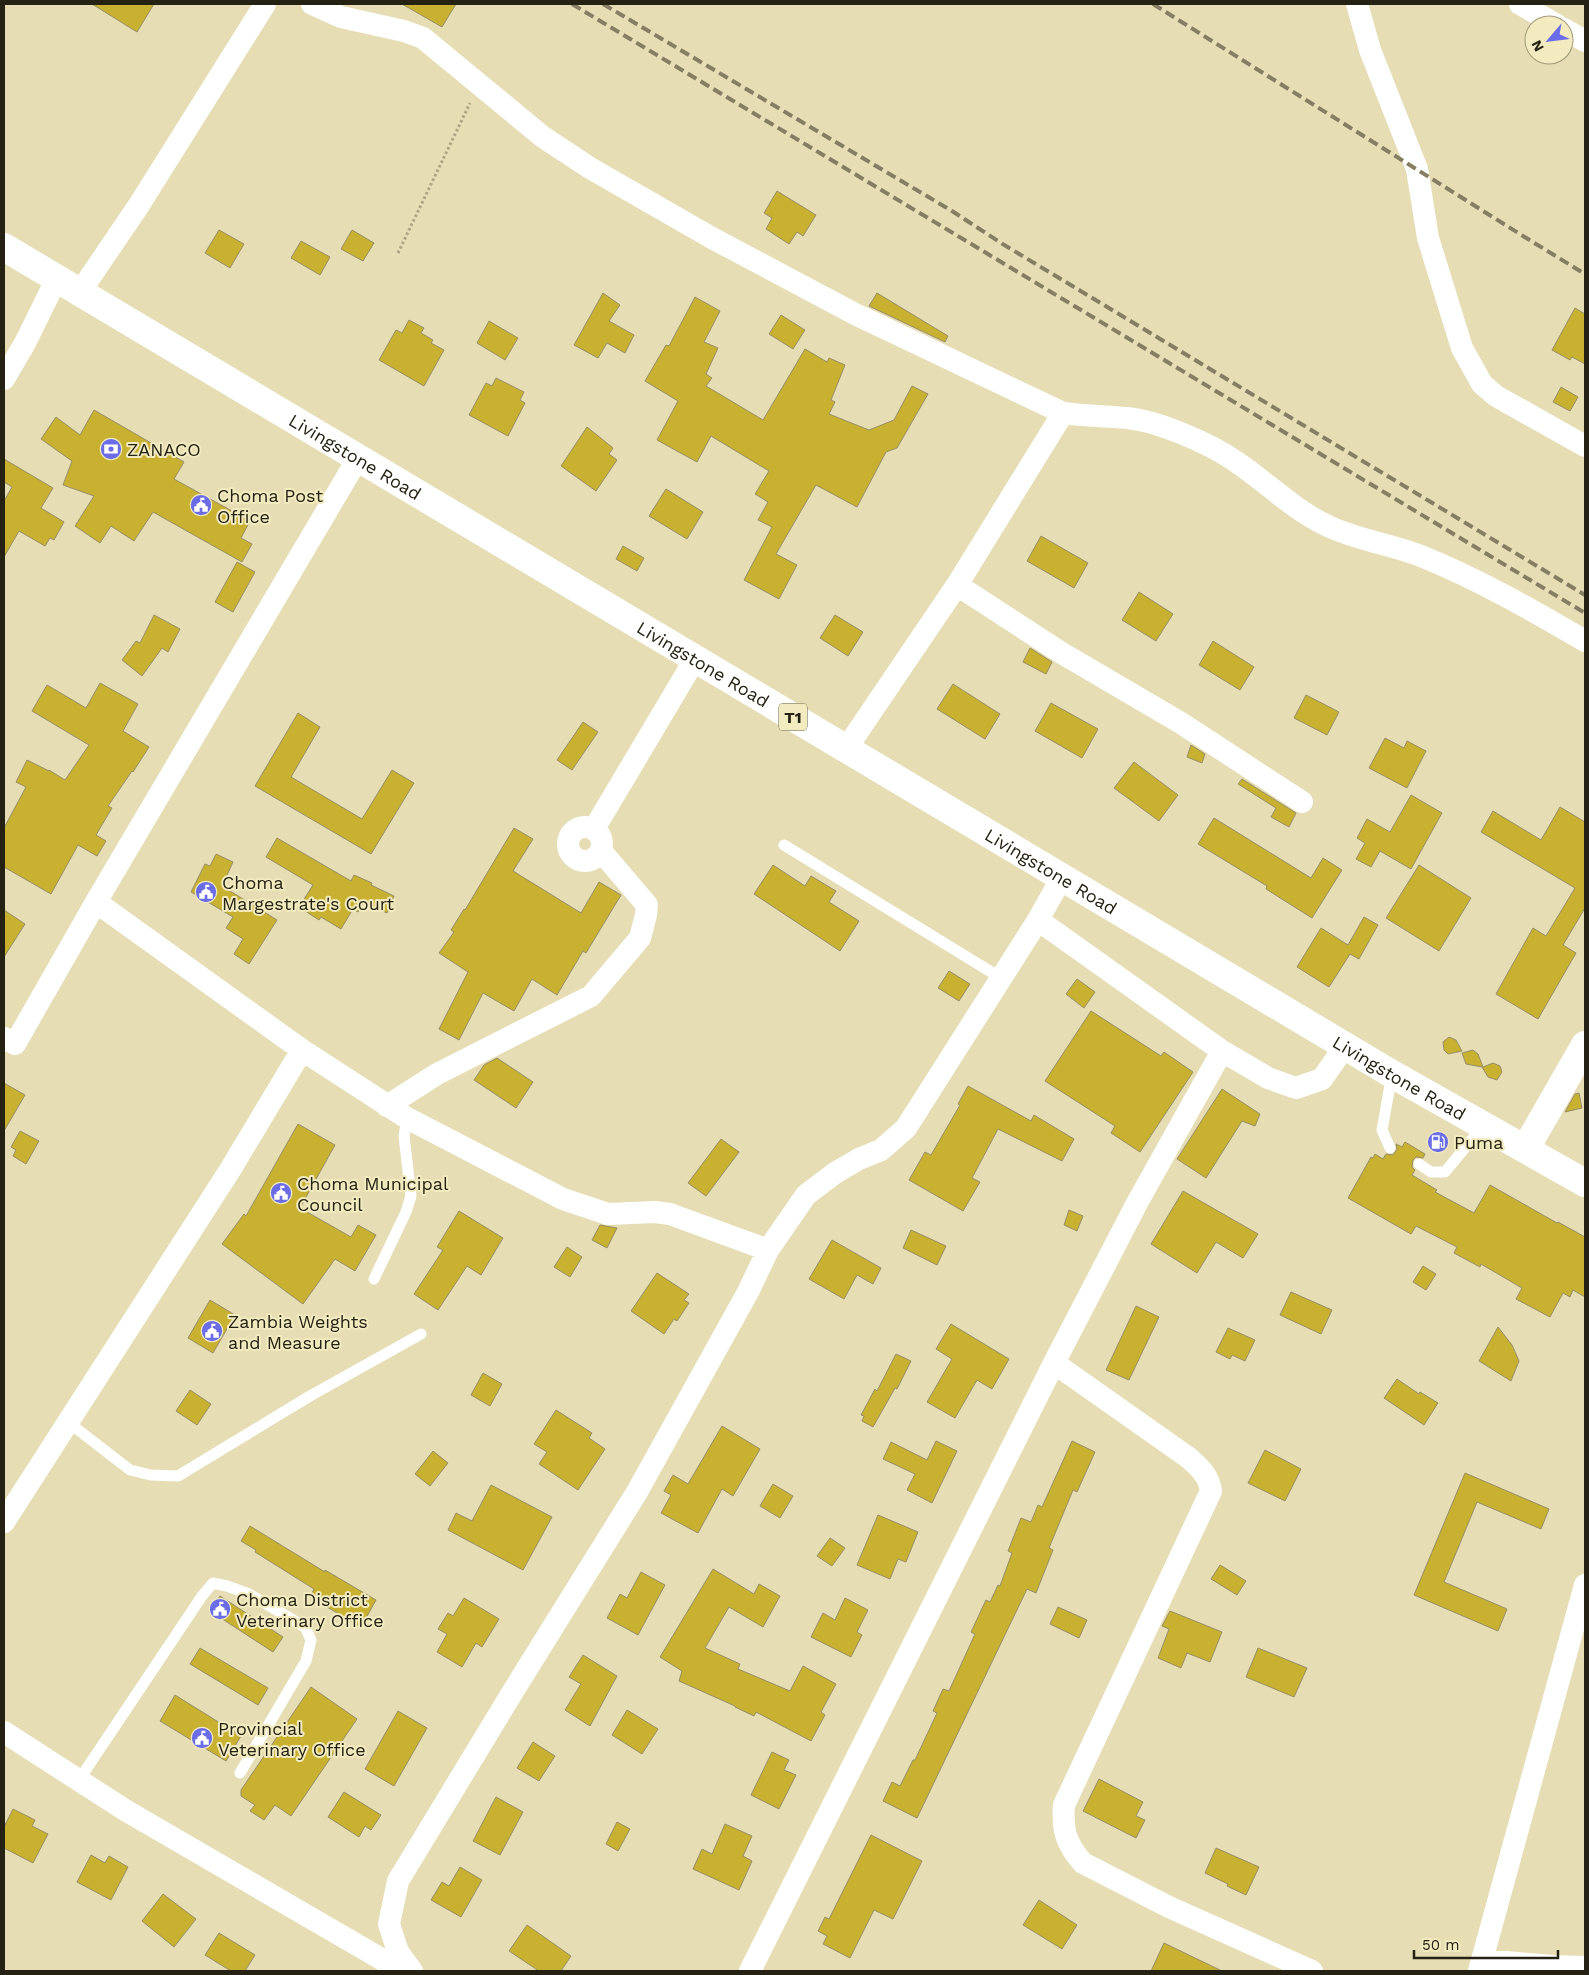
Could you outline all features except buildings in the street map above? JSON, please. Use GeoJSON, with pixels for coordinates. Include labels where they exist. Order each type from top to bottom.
{"type":"FeatureCollection","features":[{"type":"Feature","properties":{"kind":"main road","name":"Livingstone Road"},"geometry":{"type":"LineString","coordinates":[[4,247],[1392,1074],[1585,1183]]}},
{"type":"Feature","properties":{"kind":"main road"},"geometry":{"type":"LineString","coordinates":[[1526,1148],[1585,1045]]}},
{"type":"Feature","properties":{"kind":"street"},"geometry":{"type":"LineString","coordinates":[[80,292],[139,205],[265,4]]}},
{"type":"Feature","properties":{"kind":"street"},"geometry":{"type":"LineString","coordinates":[[312,4],[340,17],[404,31],[423,38],[543,137],[566,152],[712,238],[855,314],[1063,413],[1129,418],[1162,427],[1208,445],[1235,460],[1310,518],[1354,536],[1420,556],[1521,603],[1585,641]]}},
{"type":"Feature","properties":{"kind":"street"},"geometry":{"type":"LineString","coordinates":[[1357,4],[1370,50],[1417,169],[1428,238],[1462,348],[1482,384],[1496,396],[1585,446]]}},
{"type":"Feature","properties":{"kind":"street"},"geometry":{"type":"LineString","coordinates":[[1520,4],[1539,15]]}},
{"type":"Feature","properties":{"kind":"street"},"geometry":{"type":"LineString","coordinates":[[1574,35],[1585,41]]}},
{"type":"Feature","properties":{"kind":"street"},"geometry":{"type":"LineString","coordinates":[[4,379],[25,343],[57,278]]}},
{"type":"Feature","properties":{"kind":"street"},"geometry":{"type":"LineString","coordinates":[[846,749],[957,586],[1063,413]]}},
{"type":"Feature","properties":{"kind":"street"},"geometry":{"type":"LineString","coordinates":[[4,1038],[15,1044],[96,902],[358,458]]}},
{"type":"Feature","properties":{"kind":"street"},"geometry":{"type":"LineString","coordinates":[[957,586],[1060,652],[1181,722],[1302,802]]}},
{"type":"Feature","properties":{"kind":"street"},"geometry":{"type":"LineString","coordinates":[[594,829],[695,659]]}},
{"type":"Feature","properties":{"kind":"street"},"geometry":{"type":"LineString","coordinates":[[586,826],[594,829],[602,839],[601,851],[595,858],[586,861],[578,859],[571,853],[568,844],[571,835],[577,829],[586,826]]}},
{"type":"Feature","properties":{"kind":"street"},"geometry":{"type":"LineString","coordinates":[[387,1106],[437,1074],[591,996],[640,938],[647,905],[601,851]]}},
{"type":"Feature","properties":{"kind":"street"},"geometry":{"type":"LineString","coordinates":[[412,1971],[398,1952],[389,1924],[398,1882],[512,1693],[637,1492],[748,1292],[768,1250],[806,1195],[834,1173],[880,1150],[906,1128],[1002,978],[1062,877]]}},
{"type":"Feature","properties":{"kind":"street"},"geometry":{"type":"LineString","coordinates":[[96,902],[302,1050],[406,1118],[563,1199],[608,1214],[655,1212],[670,1214],[768,1250]]}},
{"type":"Feature","properties":{"kind":"street"},"geometry":{"type":"LineString","coordinates":[[1038,920],[1222,1051],[1268,1078],[1296,1088],[1322,1079],[1345,1046]]}},
{"type":"Feature","properties":{"kind":"street"},"geometry":{"type":"LineString","coordinates":[[4,1522],[230,1170],[302,1050]]}},
{"type":"Feature","properties":{"kind":"street"},"geometry":{"type":"LineString","coordinates":[[750,1971],[1054,1363],[1137,1203],[1222,1051]]}},
{"type":"Feature","properties":{"kind":"street"},"geometry":{"type":"LineString","coordinates":[[1054,1363],[1189,1458],[1204,1472],[1210,1482],[1211,1491],[1064,1805],[1062,1824],[1067,1839],[1073,1852],[1083,1863],[1169,1907],[1312,1971]]}},
{"type":"Feature","properties":{"kind":"street"},"geometry":{"type":"LineString","coordinates":[[1585,1585],[1481,1966],[1585,1967]]}},
{"type":"Feature","properties":{"kind":"street"},"geometry":{"type":"LineString","coordinates":[[4,1732],[134,1815],[402,1971]]}},
{"type":"Feature","properties":{"kind":"lane"},"geometry":{"type":"LineString","coordinates":[[784,845],[1002,978]]}},
{"type":"Feature","properties":{"kind":"lane"},"geometry":{"type":"LineString","coordinates":[[1390,1148],[1382,1130],[1392,1074]]}},
{"type":"Feature","properties":{"kind":"lane"},"geometry":{"type":"LineString","coordinates":[[374,1279],[406,1212],[411,1196],[404,1136],[406,1118]]}},
{"type":"Feature","properties":{"kind":"lane"},"geometry":{"type":"LineString","coordinates":[[1419,1164],[1431,1172],[1444,1172],[1484,1125]]}},
{"type":"Feature","properties":{"kind":"lane"},"geometry":{"type":"LineString","coordinates":[[68,1422],[130,1470],[152,1475],[178,1476],[310,1396],[421,1334]]}},
{"type":"Feature","properties":{"kind":"lane"},"geometry":{"type":"LineString","coordinates":[[79,1780],[202,1596],[213,1583],[249,1594],[305,1627],[312,1640],[306,1661],[240,1773]]}},
{"type":"Feature","properties":{"kind":"path"},"geometry":{"type":"LineString","coordinates":[[398,253],[479,84]]}},
{"type":"Feature","properties":{"kind":"railway"},"geometry":{"type":"LineString","coordinates":[[572,4],[1585,613]]}},
{"type":"Feature","properties":{"kind":"railway"},"geometry":{"type":"LineString","coordinates":[[603,4],[952,211],[1001,243],[1585,595]]}},
{"type":"Feature","properties":{"kind":"railway"},"geometry":{"type":"LineString","coordinates":[[1153,4],[1585,274]]}},
{"type":"Feature","properties":{"kind":"place","name":"ZANACO"},"geometry":{"type":"Point","coordinates":[111,449]}},
{"type":"Feature","properties":{"kind":"place","name":"Choma Post Office"},"geometry":{"type":"Point","coordinates":[201,505]}},
{"type":"Feature","properties":{"kind":"place","name":"Choma Margestrate's Court"},"geometry":{"type":"Point","coordinates":[206,892]}},
{"type":"Feature","properties":{"kind":"place","name":"Puma"},"geometry":{"type":"Point","coordinates":[1438,1142]}},
{"type":"Feature","properties":{"kind":"place","name":"Choma Municipal Council"},"geometry":{"type":"Point","coordinates":[281,1193]}},
{"type":"Feature","properties":{"kind":"place","name":"Zambia Weights and Measure"},"geometry":{"type":"Point","coordinates":[212,1331]}},
{"type":"Feature","properties":{"kind":"place","name":"Choma District Veterinary Office"},"geometry":{"type":"Point","coordinates":[220,1609]}},
{"type":"Feature","properties":{"kind":"place","name":"Provincial Veterinary Office"},"geometry":{"type":"Point","coordinates":[202,1738]}}]}
